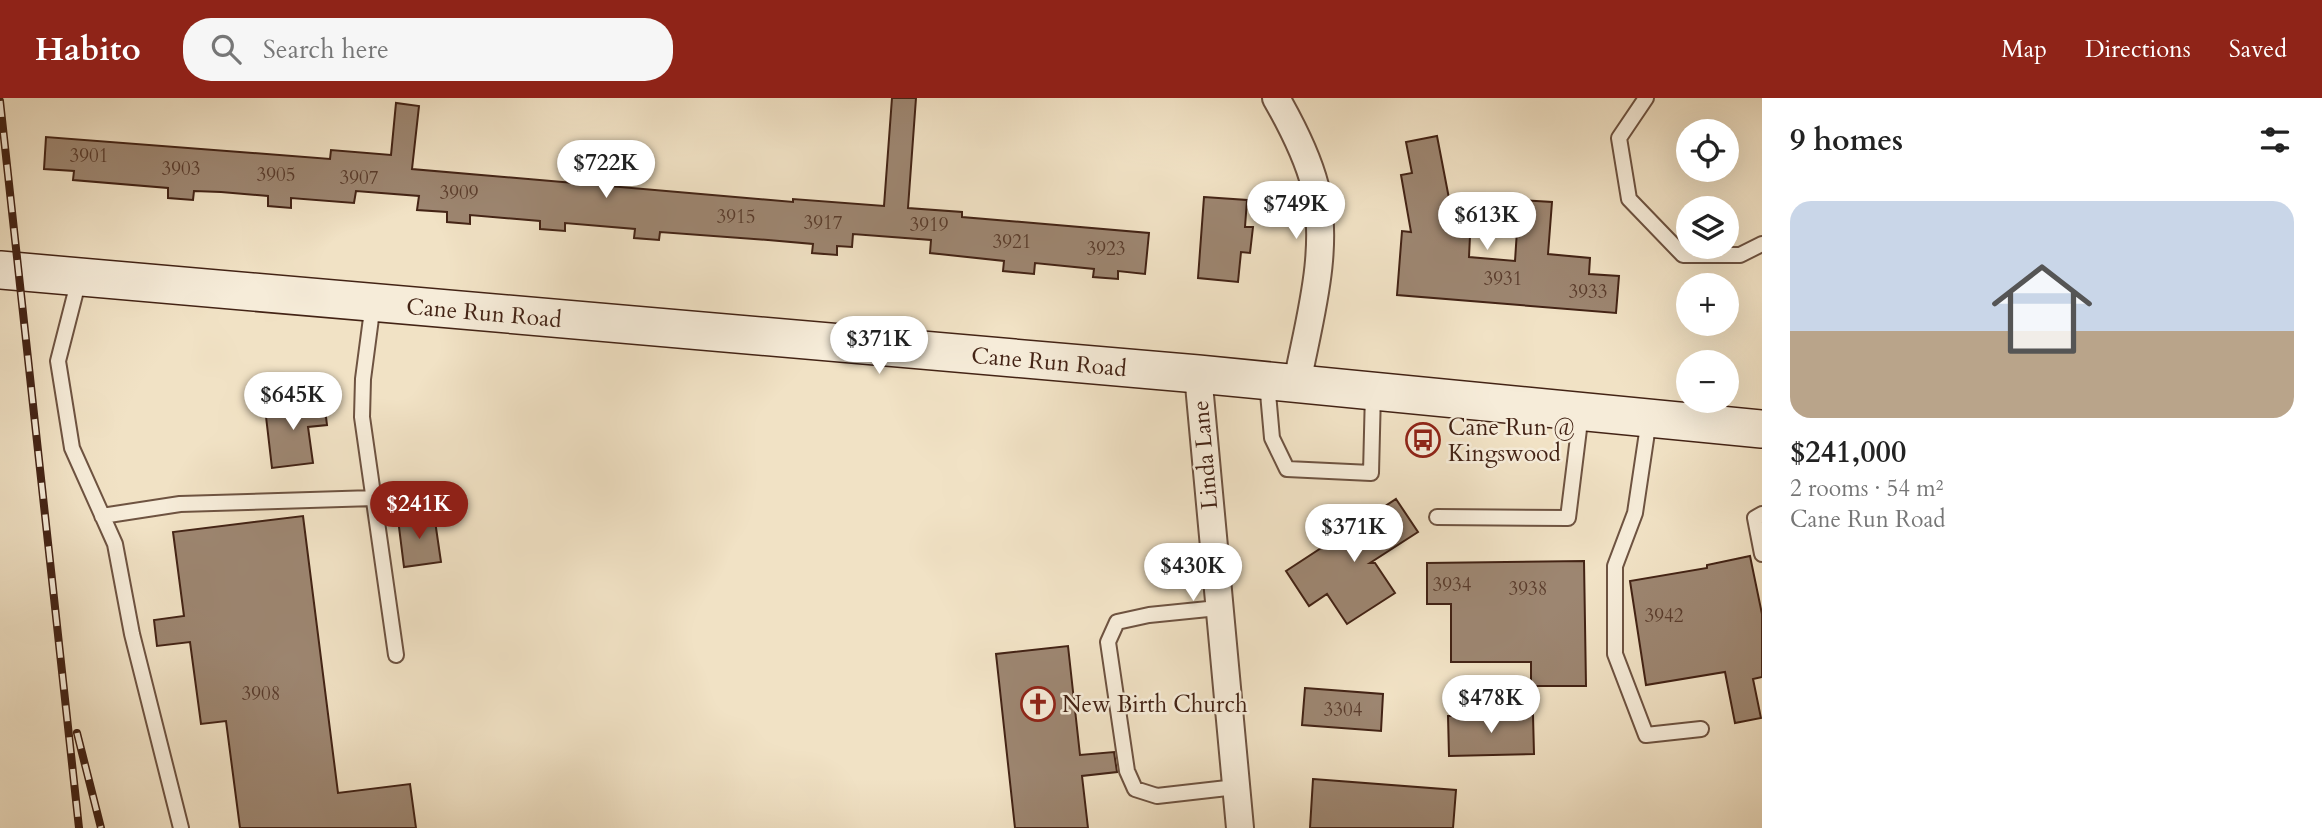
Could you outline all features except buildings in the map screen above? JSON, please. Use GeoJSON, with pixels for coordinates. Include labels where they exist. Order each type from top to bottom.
{"type":"FeatureCollection","features":[{"type":"Feature","properties":{"kind":"main road","name":"Cane Run Road"},"geometry":{"type":"LineString","coordinates":[[0,271],[1198,374],[1762,429]]}},
{"type":"Feature","properties":{"kind":"street"},"geometry":{"type":"LineString","coordinates":[[1276,98],[1306,158],[1319,213],[1320,242],[1316,282],[1282,382]]}},
{"type":"Feature","properties":{"kind":"street","name":"Linda Lane"},"geometry":{"type":"LineString","coordinates":[[1198,374],[1240,828]]}},
{"type":"Feature","properties":{"kind":"lane"},"geometry":{"type":"LineString","coordinates":[[1646,98],[1619,138],[1629,199],[1683,255],[1740,256],[1762,244]]}},
{"type":"Feature","properties":{"kind":"lane"},"geometry":{"type":"LineString","coordinates":[[79,278],[58,361],[72,448],[115,544],[132,634],[181,828]]}},
{"type":"Feature","properties":{"kind":"lane"},"geometry":{"type":"LineString","coordinates":[[373,303],[363,379],[362,417],[396,655]]}},
{"type":"Feature","properties":{"kind":"lane"},"geometry":{"type":"LineString","coordinates":[[1282,382],[1272,438],[1287,469],[1371,473],[1373,391]]}},
{"type":"Feature","properties":{"kind":"lane"},"geometry":{"type":"LineString","coordinates":[[1437,517],[1568,518],[1581,412]]}},
{"type":"Feature","properties":{"kind":"lane"},"geometry":{"type":"LineString","coordinates":[[1649,419],[1635,513],[1615,566],[1615,654],[1646,735],[1701,729]]}},
{"type":"Feature","properties":{"kind":"lane"},"geometry":{"type":"LineString","coordinates":[[102,516],[180,504],[374,498]]}},
{"type":"Feature","properties":{"kind":"lane"},"geometry":{"type":"LineString","coordinates":[[1762,514],[1755,518],[1762,554]]}},
{"type":"Feature","properties":{"kind":"lane"},"geometry":{"type":"LineString","coordinates":[[1218,608],[1149,615],[1117,622],[1108,642],[1127,771],[1136,789],[1157,796],[1236,787]]}},
{"type":"Feature","properties":{"kind":"railway"},"geometry":{"type":"LineString","coordinates":[[0,101],[79,828]]}},
{"type":"Feature","properties":{"kind":"railway"},"geometry":{"type":"LineString","coordinates":[[77,733],[101,828]]}},
{"type":"Feature","properties":{"kind":"place","name":"Cane Run @ Kingswood"},"geometry":{"type":"Point","coordinates":[1423,440]}},
{"type":"Feature","properties":{"kind":"place","name":"New Birth Church"},"geometry":{"type":"Point","coordinates":[1038,704]}}]}
